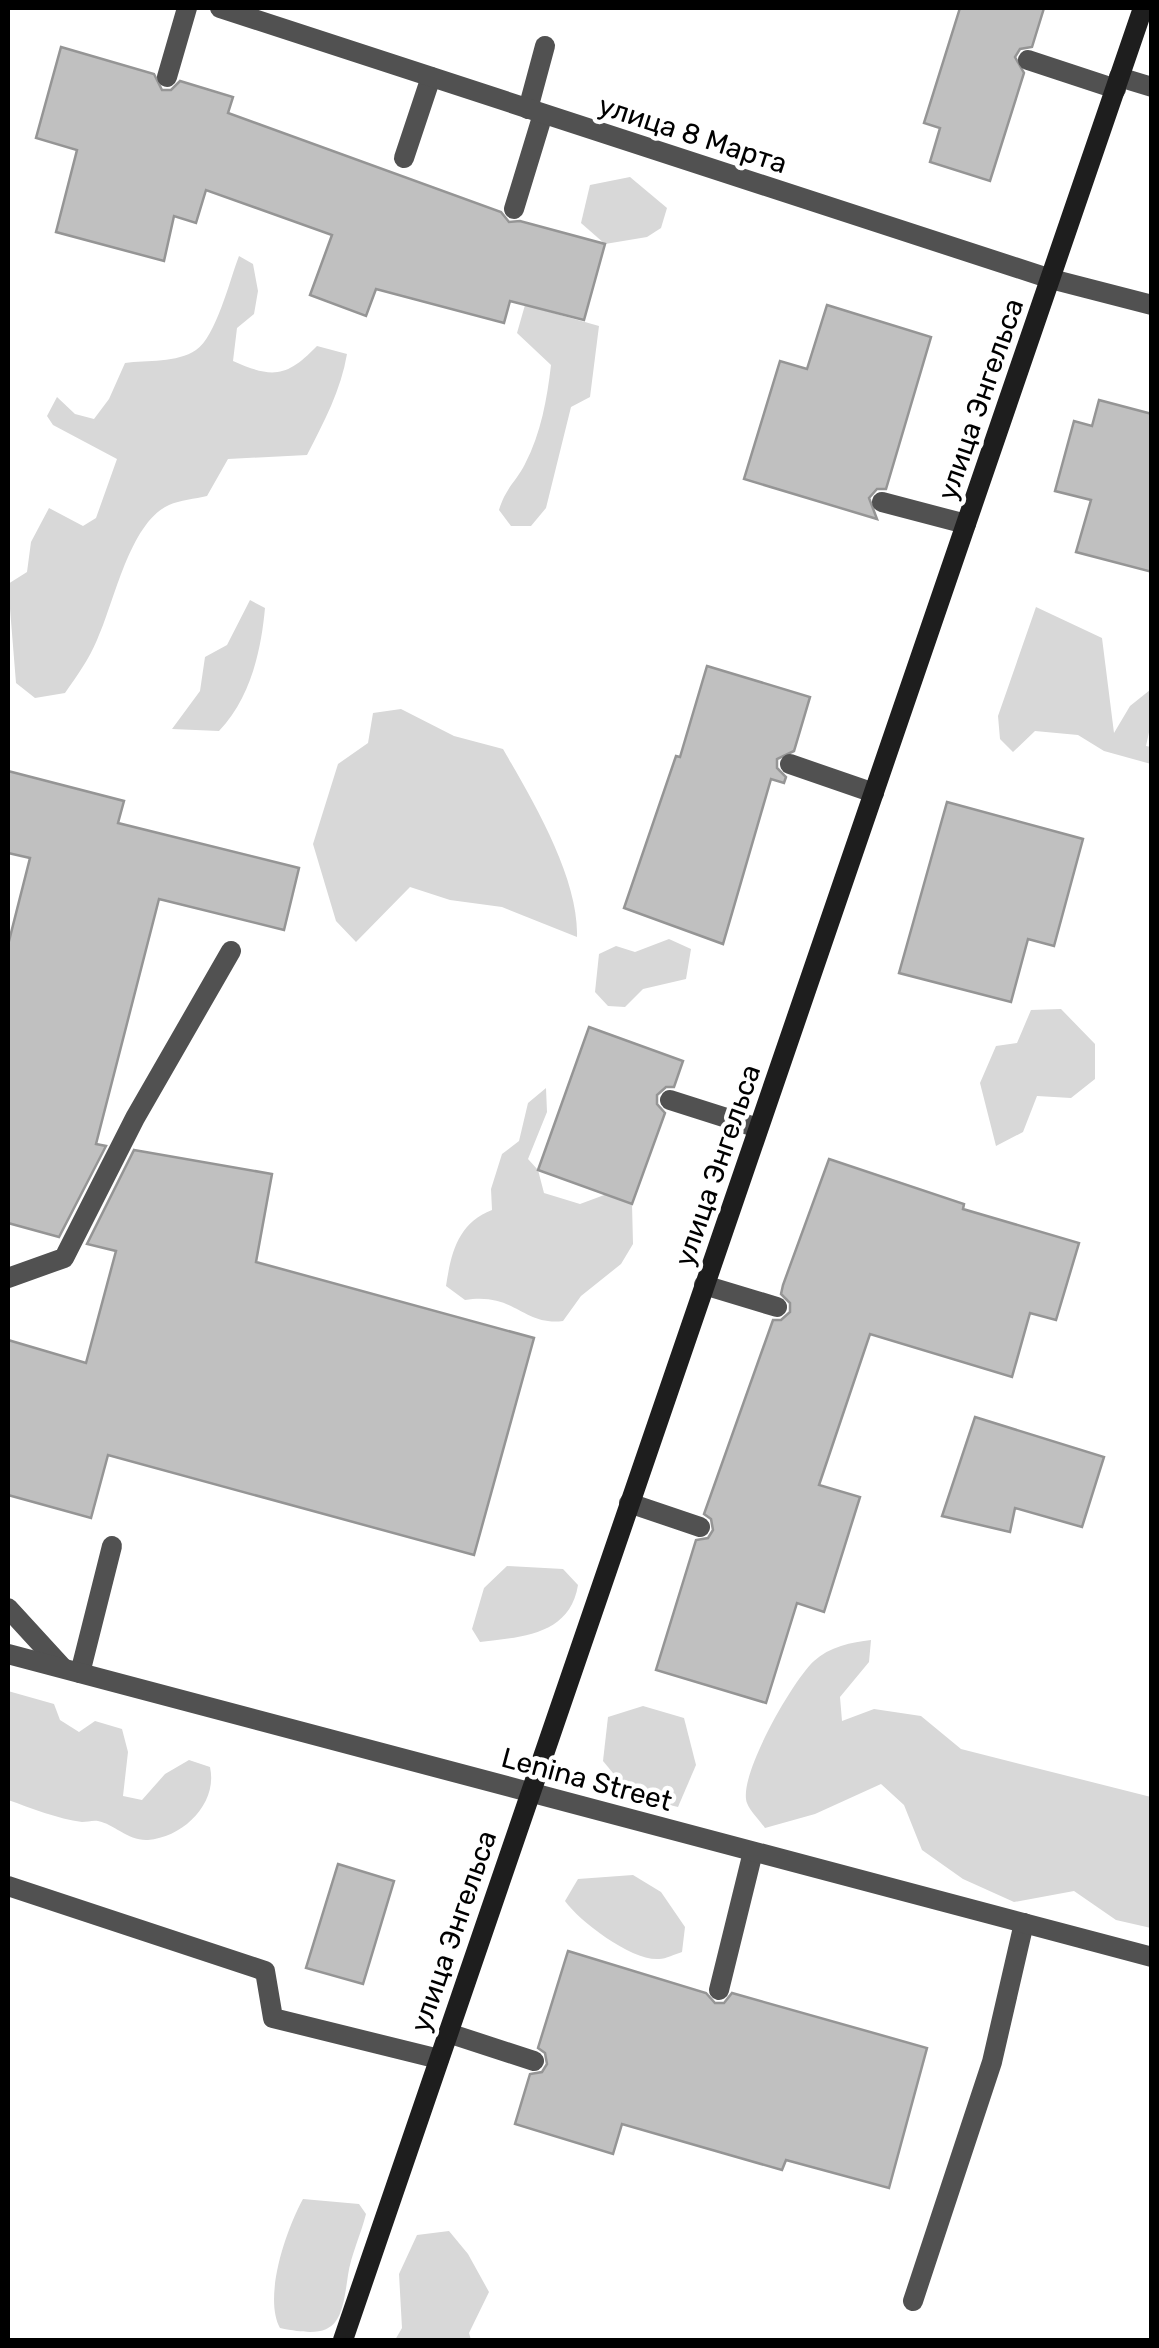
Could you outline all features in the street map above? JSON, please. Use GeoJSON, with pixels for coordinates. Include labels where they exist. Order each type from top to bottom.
{"type":"FeatureCollection","features":[{"type":"Feature","properties":{"kind":"street"},"geometry":{"type":"LineString","coordinates":[[167,78],[187,8]]}},
{"type":"Feature","properties":{"kind":"street","name":"улица 8 Марта"},"geometry":{"type":"LineString","coordinates":[[220,8],[248,12],[431,78],[1051,279],[1152,304]]}},
{"type":"Feature","properties":{"kind":"street","name":"улица Энгельса"},"geometry":{"type":"LineString","coordinates":[[343,2340],[1143,8]]}},
{"type":"Feature","properties":{"kind":"street"},"geometry":{"type":"LineString","coordinates":[[514,209],[536,112],[545,46]]}},
{"type":"Feature","properties":{"kind":"street"},"geometry":{"type":"LineString","coordinates":[[1028,60],[1118,83],[1152,87]]}},
{"type":"Feature","properties":{"kind":"street"},"geometry":{"type":"LineString","coordinates":[[404,158],[431,78]]}},
{"type":"Feature","properties":{"kind":"street"},"geometry":{"type":"LineString","coordinates":[[882,502],[966,524]]}},
{"type":"Feature","properties":{"kind":"street"},"geometry":{"type":"LineString","coordinates":[[790,764],[874,793]]}},
{"type":"Feature","properties":{"kind":"street"},"geometry":{"type":"LineString","coordinates":[[8,1278],[64,1258],[135,1118],[231,951]]}},
{"type":"Feature","properties":{"kind":"street"},"geometry":{"type":"LineString","coordinates":[[670,1100],[758,1128]]}},
{"type":"Feature","properties":{"kind":"street"},"geometry":{"type":"LineString","coordinates":[[704,1285],[777,1307]]}},
{"type":"Feature","properties":{"kind":"street"},"geometry":{"type":"LineString","coordinates":[[629,1504],[700,1527]]}},
{"type":"Feature","properties":{"kind":"street"},"geometry":{"type":"LineString","coordinates":[[8,1608],[71,1671],[112,1546]]}},
{"type":"Feature","properties":{"kind":"street","name":"Lenina Street"},"geometry":{"type":"LineString","coordinates":[[8,1654],[1152,1957]]}},
{"type":"Feature","properties":{"kind":"street"},"geometry":{"type":"LineString","coordinates":[[719,1990],[753,1852]]}},
{"type":"Feature","properties":{"kind":"street"},"geometry":{"type":"LineString","coordinates":[[8,1886],[265,1971],[274,2018],[438,2059]]}},
{"type":"Feature","properties":{"kind":"street"},"geometry":{"type":"LineString","coordinates":[[914,2301],[992,2062],[1024,1923]]}},
{"type":"Feature","properties":{"kind":"street"},"geometry":{"type":"LineString","coordinates":[[448,2033],[534,2060]]}},
{"type":"Feature","properties":{"kind":"shaded area"},"geometry":{"type":"Polygon","coordinates":[[[630,177],[667,208],[661,228],[647,237],[605,244],[581,223],[590,185],[630,177]]]}},
{"type":"Feature","properties":{"kind":"shaded area"},"geometry":{"type":"Polygon","coordinates":[[[239,256],[253,264],[258,291],[254,314],[237,328],[233,361],[259,371],[279,372],[297,364],[317,346],[347,354],[326,418],[307,455],[228,459],[207,496],[173,503],[155,514],[133,546],[97,640],[78,674],[65,693],[35,698],[16,683],[8,584],[27,572],[31,542],[49,508],[83,526],[96,518],[117,459],[53,425],[47,416],[57,397],[75,414],[94,419],[109,399],[125,363],[171,359],[196,350],[216,321],[239,256]]]}},
{"type":"Feature","properties":{"kind":"shaded area"},"geometry":{"type":"Polygon","coordinates":[[[525,305],[599,326],[590,397],[571,407],[546,508],[531,526],[511,526],[499,510],[535,440],[551,365],[517,333],[525,305]]]}},
{"type":"Feature","properties":{"kind":"shaded area"},"geometry":{"type":"Polygon","coordinates":[[[250,600],[265,608],[257,658],[239,704],[219,731],[172,729],[200,691],[205,657],[227,645],[250,600]]]}},
{"type":"Feature","properties":{"kind":"shaded area"},"geometry":{"type":"Polygon","coordinates":[[[1036,607],[1102,638],[1114,733],[1130,706],[1150,690],[1151,723],[1146,746],[1151,747],[1151,764],[1104,751],[1078,735],[1035,731],[1013,752],[1000,739],[998,716],[1036,607]]]}},
{"type":"Feature","properties":{"kind":"shaded area"},"geometry":{"type":"Polygon","coordinates":[[[401,709],[454,736],[503,749],[562,865],[576,914],[577,937],[502,907],[450,900],[410,887],[356,942],[336,921],[313,844],[338,764],[368,743],[373,713],[401,709]]]}},
{"type":"Feature","properties":{"kind":"shaded area"},"geometry":{"type":"Polygon","coordinates":[[[669,939],[691,949],[686,979],[643,989],[625,1007],[608,1006],[595,992],[599,954],[616,946],[635,952],[669,939]]]}},
{"type":"Feature","properties":{"kind":"shaded area"},"geometry":{"type":"Polygon","coordinates":[[[1061,1009],[1095,1044],[1095,1079],[1071,1098],[1037,1096],[1023,1132],[996,1146],[980,1083],[996,1046],[1017,1043],[1031,1010],[1061,1009]]]}},
{"type":"Feature","properties":{"kind":"shaded area"},"geometry":{"type":"Polygon","coordinates":[[[546,1088],[547,1112],[528,1159],[538,1170],[544,1193],[580,1204],[607,1194],[632,1204],[633,1244],[621,1264],[581,1296],[563,1321],[538,1319],[496,1301],[465,1300],[446,1286],[458,1240],[471,1223],[492,1210],[491,1189],[502,1154],[519,1141],[528,1103],[546,1088]]]}},
{"type":"Feature","properties":{"kind":"shaded area"},"geometry":{"type":"Polygon","coordinates":[[[507,1566],[563,1569],[578,1585],[573,1602],[555,1624],[542,1630],[480,1642],[472,1629],[484,1588],[507,1566]]]}},
{"type":"Feature","properties":{"kind":"shaded area"},"geometry":{"type":"Polygon","coordinates":[[[871,1640],[869,1662],[840,1697],[842,1721],[874,1709],[921,1716],[961,1749],[1151,1797],[1151,1928],[1116,1920],[1074,1891],[1014,1902],[963,1879],[922,1850],[904,1805],[881,1784],[815,1814],[765,1828],[748,1806],[746,1790],[758,1752],[781,1707],[820,1656],[841,1646],[871,1640]]]}},
{"type":"Feature","properties":{"kind":"shaded area"},"geometry":{"type":"Polygon","coordinates":[[[8,1691],[54,1704],[60,1720],[79,1732],[95,1721],[122,1729],[128,1752],[123,1796],[142,1800],[165,1774],[189,1760],[210,1767],[209,1793],[203,1805],[186,1825],[148,1840],[134,1838],[98,1821],[64,1818],[8,1800],[8,1691]]]}},
{"type":"Feature","properties":{"kind":"shaded area"},"geometry":{"type":"Polygon","coordinates":[[[643,1706],[684,1718],[696,1765],[678,1807],[632,1796],[603,1761],[608,1717],[643,1706]]]}},
{"type":"Feature","properties":{"kind":"shaded area"},"geometry":{"type":"Polygon","coordinates":[[[633,1875],[661,1892],[685,1927],[682,1952],[659,1959],[635,1954],[594,1929],[565,1901],[578,1879],[633,1875]]]}},
{"type":"Feature","properties":{"kind":"shaded area"},"geometry":{"type":"Polygon","coordinates":[[[303,2199],[359,2204],[366,2214],[338,2317],[325,2330],[314,2332],[280,2328],[275,2315],[279,2264],[303,2199]]]}},
{"type":"Feature","properties":{"kind":"shaded area"},"geometry":{"type":"Polygon","coordinates":[[[449,2231],[468,2254],[489,2292],[469,2333],[471,2340],[395,2340],[402,2328],[399,2274],[417,2235],[449,2231]]]}},
{"type":"Feature","properties":{"kind":"building"},"geometry":{"type":"Polygon","coordinates":[[[960,8],[1044,8],[1032,47],[1020,49],[1015,57],[1024,73],[990,181],[930,162],[940,128],[924,123],[960,8]]]}},
{"type":"Feature","properties":{"kind":"building"},"geometry":{"type":"Polygon","coordinates":[[[61,47],[154,74],[162,90],[171,90],[180,81],[233,97],[228,113],[501,212],[509,222],[520,221],[605,244],[584,320],[510,301],[504,323],[376,289],[366,316],[310,295],[332,235],[206,190],[196,223],[174,216],[164,261],[56,232],[77,150],[36,138],[61,47]]]}},
{"type":"Feature","properties":{"kind":"building"},"geometry":{"type":"Polygon","coordinates":[[[827,305],[931,337],[886,489],[877,489],[869,498],[877,519],[744,479],[780,361],[807,369],[827,305]]]}},
{"type":"Feature","properties":{"kind":"building"},"geometry":{"type":"Polygon","coordinates":[[[1099,400],[1152,414],[1152,572],[1076,552],[1091,500],[1055,491],[1074,421],[1092,426],[1099,400]]]}},
{"type":"Feature","properties":{"kind":"building"},"geometry":{"type":"Polygon","coordinates":[[[707,666],[810,697],[794,751],[777,759],[777,768],[786,777],[784,783],[771,779],[723,944],[624,908],[676,756],[680,757],[707,666]]]}},
{"type":"Feature","properties":{"kind":"building"},"geometry":{"type":"Polygon","coordinates":[[[8,771],[124,801],[118,823],[299,868],[284,930],[159,899],[96,1144],[106,1146],[59,1237],[8,1223],[8,945],[30,858],[8,853],[8,771]]]}},
{"type":"Feature","properties":{"kind":"building"},"geometry":{"type":"Polygon","coordinates":[[[947,802],[1083,839],[1054,946],[1028,939],[1011,1002],[899,973],[947,802]]]}},
{"type":"Feature","properties":{"kind":"building"},"geometry":{"type":"Polygon","coordinates":[[[589,1027],[683,1061],[674,1087],[666,1087],[657,1095],[657,1104],[665,1113],[632,1204],[538,1170],[589,1027]]]}},
{"type":"Feature","properties":{"kind":"building"},"geometry":{"type":"Polygon","coordinates":[[[134,1150],[272,1174],[256,1262],[534,1338],[474,1555],[108,1455],[91,1518],[8,1495],[8,1340],[86,1363],[116,1251],[87,1244],[134,1150]]]}},
{"type":"Feature","properties":{"kind":"building"},"geometry":{"type":"Polygon","coordinates":[[[829,1159],[964,1204],[963,1209],[1079,1243],[1056,1320],[1030,1313],[1012,1377],[870,1334],[819,1485],[860,1497],[824,1612],[797,1603],[766,1703],[656,1670],[696,1540],[708,1538],[713,1530],[711,1519],[704,1514],[773,1320],[781,1320],[790,1312],[790,1303],[781,1294],[783,1285],[829,1159]]]}},
{"type":"Feature","properties":{"kind":"building"},"geometry":{"type":"Polygon","coordinates":[[[975,1417],[1104,1457],[1082,1527],[1015,1508],[1010,1532],[942,1516],[975,1417]]]}},
{"type":"Feature","properties":{"kind":"building"},"geometry":{"type":"Polygon","coordinates":[[[338,1864],[394,1881],[363,1984],[306,1968],[338,1864]]]}},
{"type":"Feature","properties":{"kind":"building"},"geometry":{"type":"Polygon","coordinates":[[[568,1951],[706,1993],[715,2003],[724,2003],[732,1993],[927,2048],[889,2188],[786,2160],[782,2170],[622,2124],[613,2154],[515,2124],[530,2074],[542,2072],[547,2064],[545,2053],[538,2048],[568,1951]]]}}]}
